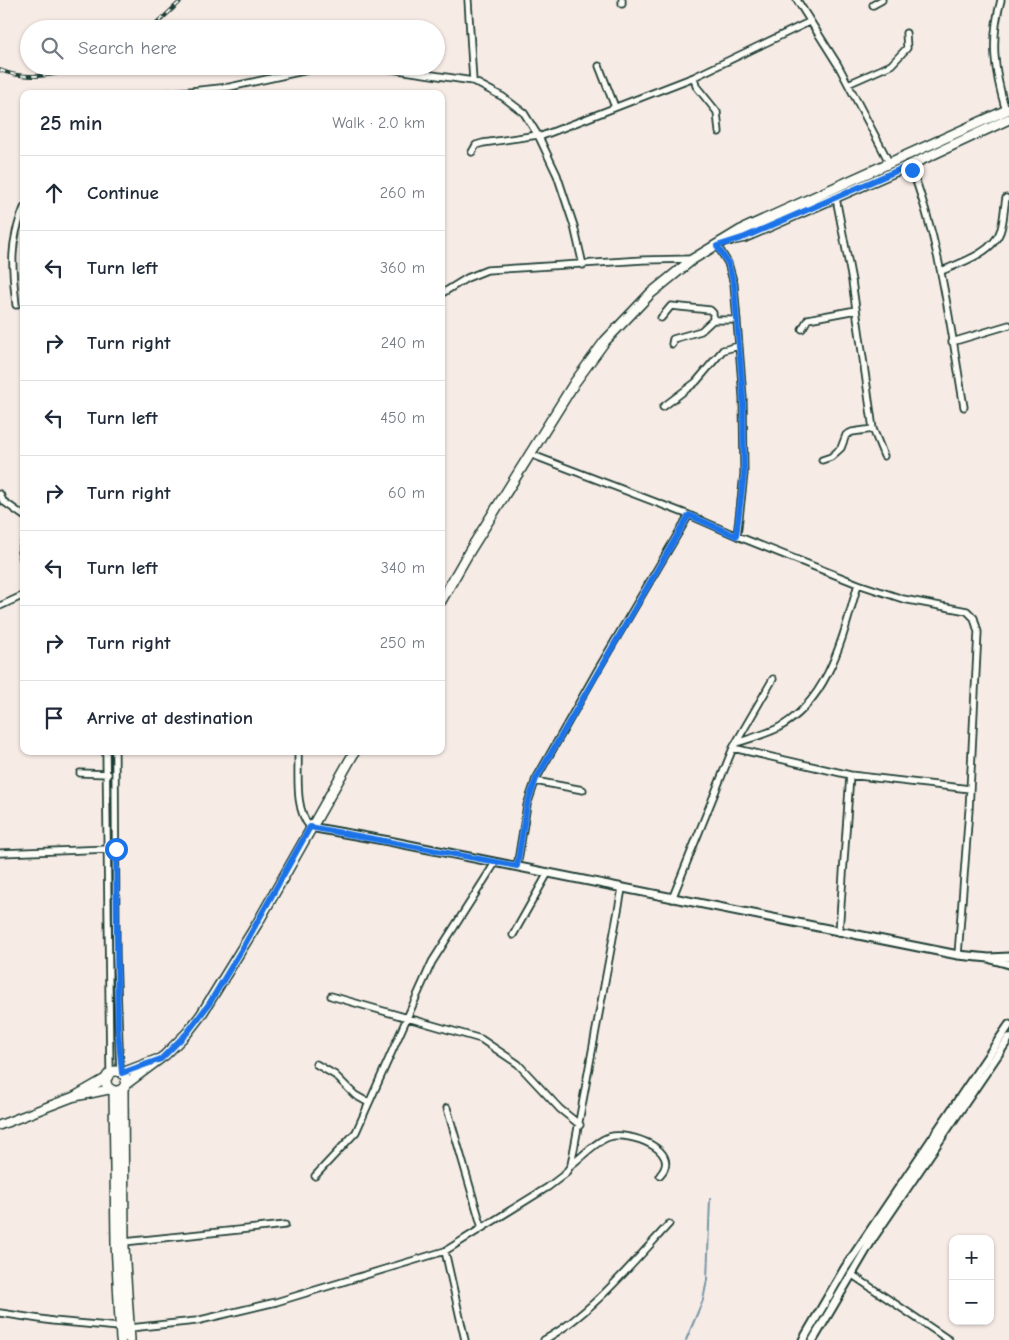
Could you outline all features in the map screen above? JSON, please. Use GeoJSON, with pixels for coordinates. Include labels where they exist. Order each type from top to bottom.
{"type":"FeatureCollection","features":[{"type":"Feature","properties":{"kind":"main road"},"geometry":{"type":"LineString","coordinates":[[445,594],[575,382],[606,341],[650,294],[693,259],[741,230],[944,144],[1008,113]]}},
{"type":"Feature","properties":{"kind":"main road"},"geometry":{"type":"LineString","coordinates":[[721,243],[745,237],[836,198],[888,168],[910,165],[944,144]]}},
{"type":"Feature","properties":{"kind":"main road"},"geometry":{"type":"LineString","coordinates":[[1,1122],[73,1097],[118,1088],[161,1059],[187,1033],[209,1004],[257,924],[310,827],[353,755]]}},
{"type":"Feature","properties":{"kind":"main road"},"geometry":{"type":"LineString","coordinates":[[73,1097],[109,1076],[161,1059]]}},
{"type":"Feature","properties":{"kind":"main road"},"geometry":{"type":"LineString","coordinates":[[121,1073],[126,1078],[118,1088],[116,1243],[126,1329],[130,1340]]}},
{"type":"Feature","properties":{"kind":"main road"},"geometry":{"type":"LineString","coordinates":[[109,1076],[107,1083],[118,1088]]}},
{"type":"Feature","properties":{"kind":"main road"},"geometry":{"type":"LineString","coordinates":[[118,1088],[126,1329],[122,1340]]}},
{"type":"Feature","properties":{"kind":"street"},"geometry":{"type":"LineString","coordinates":[[468,0],[473,81]]}},
{"type":"Feature","properties":{"kind":"street"},"geometry":{"type":"LineString","coordinates":[[797,0],[848,84],[888,168]]}},
{"type":"Feature","properties":{"kind":"street"},"geometry":{"type":"LineString","coordinates":[[873,5],[882,0]]}},
{"type":"Feature","properties":{"kind":"street"},"geometry":{"type":"LineString","coordinates":[[1001,0],[993,46],[1008,113]]}},
{"type":"Feature","properties":{"kind":"street"},"geometry":{"type":"LineString","coordinates":[[472,152],[476,145],[483,143],[539,136],[694,77],[809,22]]}},
{"type":"Feature","properties":{"kind":"street"},"geometry":{"type":"LineString","coordinates":[[848,84],[896,61],[907,48],[906,33]]}},
{"type":"Feature","properties":{"kind":"street"},"geometry":{"type":"LineString","coordinates":[[600,66],[616,107]]}},
{"type":"Feature","properties":{"kind":"street"},"geometry":{"type":"LineString","coordinates":[[201,90],[230,87],[285,75]]}},
{"type":"Feature","properties":{"kind":"street"},"geometry":{"type":"LineString","coordinates":[[432,75],[473,81],[524,113],[539,136],[557,175],[574,226],[583,265]]}},
{"type":"Feature","properties":{"kind":"street"},"geometry":{"type":"LineString","coordinates":[[694,77],[696,86],[717,112],[719,132]]}},
{"type":"Feature","properties":{"kind":"street"},"geometry":{"type":"LineString","coordinates":[[910,165],[922,197],[942,271],[964,407]]}},
{"type":"Feature","properties":{"kind":"street"},"geometry":{"type":"LineString","coordinates":[[836,198],[845,241],[873,429],[884,456]]}},
{"type":"Feature","properties":{"kind":"street"},"geometry":{"type":"LineString","coordinates":[[942,271],[983,251],[993,242],[1001,231],[1006,198]]}},
{"type":"Feature","properties":{"kind":"street"},"geometry":{"type":"LineString","coordinates":[[16,305],[11,260],[17,224],[20,217]]}},
{"type":"Feature","properties":{"kind":"street"},"geometry":{"type":"LineString","coordinates":[[721,243],[734,284],[743,396],[744,474],[736,536]]}},
{"type":"Feature","properties":{"kind":"street"},"geometry":{"type":"LineString","coordinates":[[445,292],[467,278],[487,270],[635,260],[693,259]]}},
{"type":"Feature","properties":{"kind":"street"},"geometry":{"type":"LineString","coordinates":[[661,318],[671,306],[710,310],[713,313],[713,320]]}},
{"type":"Feature","properties":{"kind":"street"},"geometry":{"type":"LineString","coordinates":[[802,329],[808,319],[856,310]]}},
{"type":"Feature","properties":{"kind":"street"},"geometry":{"type":"LineString","coordinates":[[672,344],[673,339],[701,332],[713,320],[737,320]]}},
{"type":"Feature","properties":{"kind":"street"},"geometry":{"type":"LineString","coordinates":[[952,342],[1009,325]]}},
{"type":"Feature","properties":{"kind":"street"},"geometry":{"type":"LineString","coordinates":[[663,407],[696,382],[723,350],[739,346]]}},
{"type":"Feature","properties":{"kind":"street"},"geometry":{"type":"LineString","coordinates":[[822,460],[841,448],[846,435],[852,432],[873,429]]}},
{"type":"Feature","properties":{"kind":"street"},"geometry":{"type":"LineString","coordinates":[[530,454],[689,515],[736,536],[858,584],[903,599],[967,611],[974,618],[978,632],[970,790],[958,955]]}},
{"type":"Feature","properties":{"kind":"street"},"geometry":{"type":"LineString","coordinates":[[0,494],[3,500],[20,513]]}},
{"type":"Feature","properties":{"kind":"street"},"geometry":{"type":"LineString","coordinates":[[517,866],[527,805],[535,781],[601,662],[689,515]]}},
{"type":"Feature","properties":{"kind":"street"},"geometry":{"type":"LineString","coordinates":[[735,745],[776,729],[809,704],[824,682],[845,628],[858,584]]}},
{"type":"Feature","properties":{"kind":"street"},"geometry":{"type":"LineString","coordinates":[[0,606],[20,596]]}},
{"type":"Feature","properties":{"kind":"street"},"geometry":{"type":"LineString","coordinates":[[672,899],[701,822],[735,745],[773,679]]}},
{"type":"Feature","properties":{"kind":"street"},"geometry":{"type":"LineString","coordinates":[[735,745],[850,775],[970,790]]}},
{"type":"Feature","properties":{"kind":"street"},"geometry":{"type":"LineString","coordinates":[[106,755],[109,1076]]}},
{"type":"Feature","properties":{"kind":"street"},"geometry":{"type":"LineString","coordinates":[[115,755],[121,1073]]}},
{"type":"Feature","properties":{"kind":"street"},"geometry":{"type":"LineString","coordinates":[[298,755],[300,804],[304,818],[310,827],[517,866],[622,889],[958,955],[989,958],[1009,957]]}},
{"type":"Feature","properties":{"kind":"street"},"geometry":{"type":"LineString","coordinates":[[80,773],[115,774]]}},
{"type":"Feature","properties":{"kind":"street"},"geometry":{"type":"LineString","coordinates":[[839,932],[850,775]]}},
{"type":"Feature","properties":{"kind":"street"},"geometry":{"type":"LineString","coordinates":[[535,781],[583,790]]}},
{"type":"Feature","properties":{"kind":"street"},"geometry":{"type":"LineString","coordinates":[[107,800],[116,800]]}},
{"type":"Feature","properties":{"kind":"street"},"geometry":{"type":"LineString","coordinates":[[0,852],[116,849]]}},
{"type":"Feature","properties":{"kind":"street"},"geometry":{"type":"LineString","coordinates":[[315,1176],[349,1142],[369,1103],[432,962],[495,863]]}},
{"type":"Feature","properties":{"kind":"street"},"geometry":{"type":"LineString","coordinates":[[513,935],[548,873]]}},
{"type":"Feature","properties":{"kind":"street"},"geometry":{"type":"LineString","coordinates":[[571,1165],[580,1125],[622,889]]}},
{"type":"Feature","properties":{"kind":"street"},"geometry":{"type":"LineString","coordinates":[[989,958],[1009,964]]}},
{"type":"Feature","properties":{"kind":"street"},"geometry":{"type":"LineString","coordinates":[[331,996],[481,1039],[518,1064],[560,1109],[580,1125]]}},
{"type":"Feature","properties":{"kind":"street"},"geometry":{"type":"LineString","coordinates":[[803,1340],[844,1268],[1009,1025]]}},
{"type":"Feature","properties":{"kind":"street"},"geometry":{"type":"LineString","coordinates":[[813,1340],[850,1274],[1009,1038]]}},
{"type":"Feature","properties":{"kind":"street"},"geometry":{"type":"LineString","coordinates":[[316,1064],[335,1075],[356,1095],[369,1103]]}},
{"type":"Feature","properties":{"kind":"street"},"geometry":{"type":"LineString","coordinates":[[448,1108],[482,1228]]}},
{"type":"Feature","properties":{"kind":"street"},"geometry":{"type":"LineString","coordinates":[[0,1313],[126,1329],[196,1321],[258,1306],[445,1251],[548,1187],[565,1174],[571,1165],[606,1138],[623,1136],[648,1142],[663,1155],[667,1163],[666,1168],[660,1175]]}},
{"type":"Feature","properties":{"kind":"street"},"geometry":{"type":"LineString","coordinates":[[544,1340],[576,1318],[628,1268],[669,1224]]}},
{"type":"Feature","properties":{"kind":"street"},"geometry":{"type":"LineString","coordinates":[[124,1242],[285,1225]]}},
{"type":"Feature","properties":{"kind":"street"},"geometry":{"type":"LineString","coordinates":[[445,1251],[465,1340]]}},
{"type":"Feature","properties":{"kind":"street"},"geometry":{"type":"LineString","coordinates":[[850,1274],[949,1340]]}},
{"type":"Feature","properties":{"kind":"waterway"},"geometry":{"type":"LineString","coordinates":[[686,1340],[703,1300],[707,1280],[710,1199]]}},
{"type":"Feature","properties":{"kind":"railway"},"geometry":{"type":"LineString","coordinates":[[161,20],[182,0]]}},
{"type":"Feature","properties":{"kind":"railway"},"geometry":{"type":"LineString","coordinates":[[0,70],[21,76],[50,75]]}},
{"type":"Feature","properties":{"kind":"route"},"geometry":{"type":"LineString","coordinates":[[116,849],[118,1057],[120,1072],[122,1073],[161,1059],[177,1044],[202,1014],[245,944],[310,827],[517,866],[527,805],[536,779],[689,515],[736,536],[744,474],[743,396],[734,284],[728,263],[717,246],[725,241],[745,237],[910,165],[912,170]]}}]}
